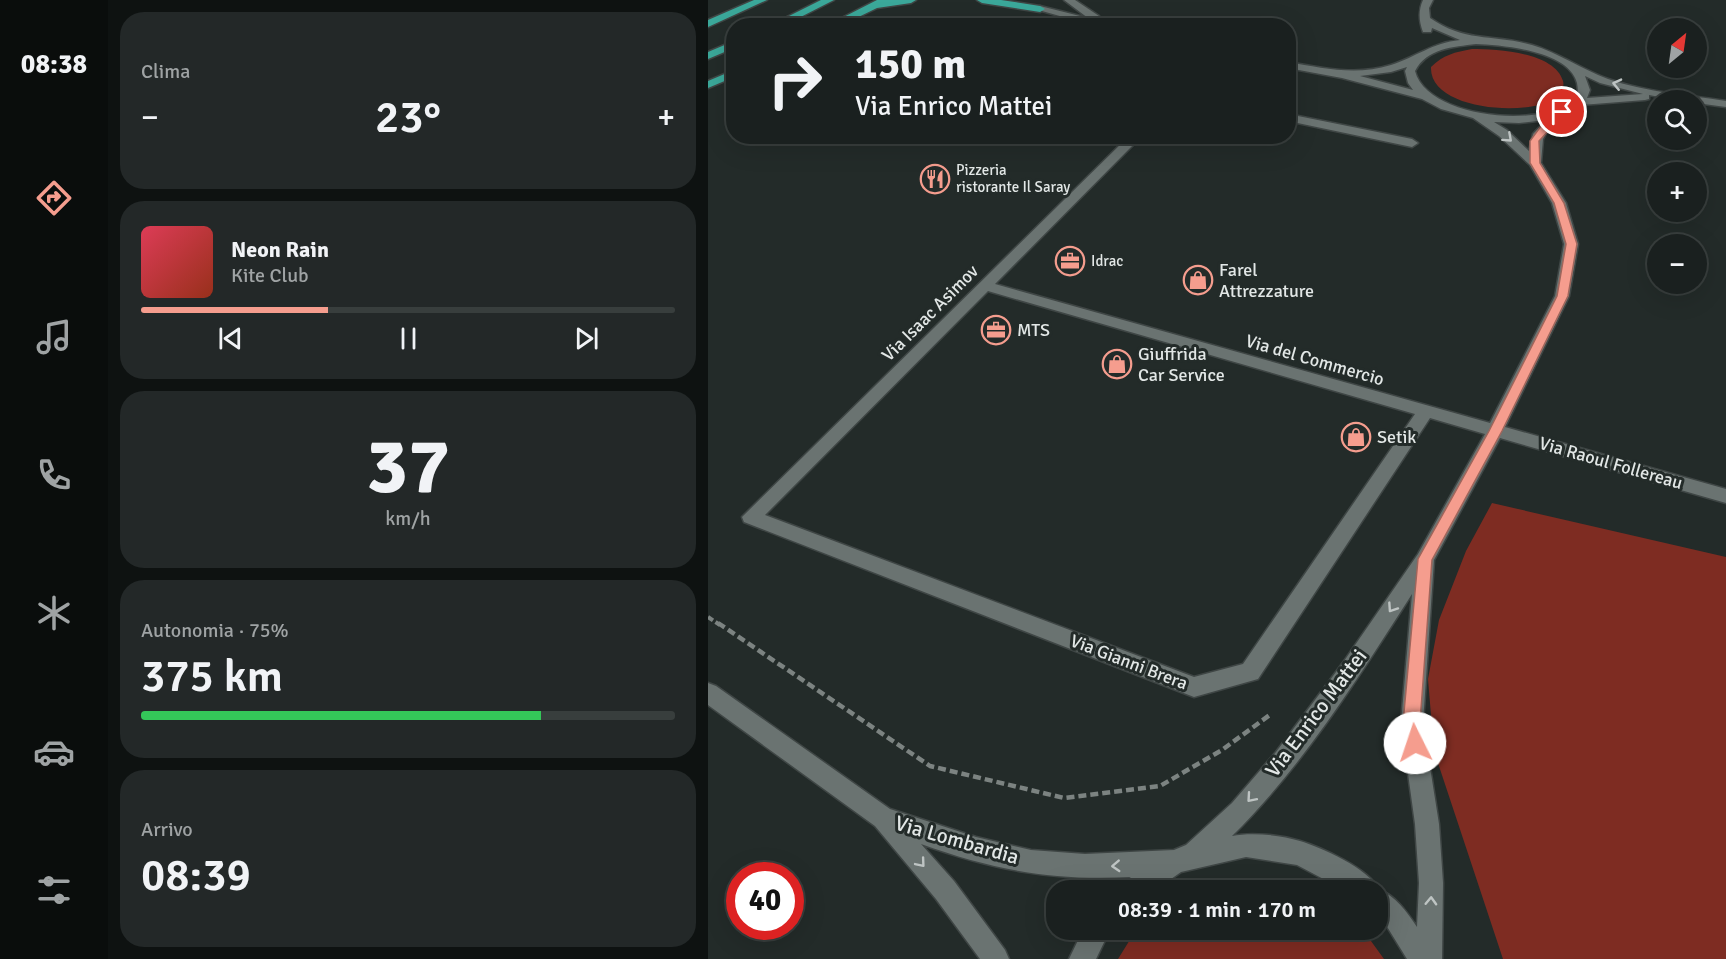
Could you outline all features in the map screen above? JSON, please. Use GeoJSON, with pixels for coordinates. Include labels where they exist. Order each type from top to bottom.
{"type":"FeatureCollection","features":[{"type":"Feature","properties":{"kind":"highway"},"geometry":{"type":"LineString","coordinates":[[708,24],[762,0]]}},
{"type":"Feature","properties":{"kind":"highway"},"geometry":{"type":"LineString","coordinates":[[791,18],[829,0]]}},
{"type":"Feature","properties":{"kind":"highway"},"geometry":{"type":"LineString","coordinates":[[848,18],[885,0]]}},
{"type":"Feature","properties":{"kind":"highway"},"geometry":{"type":"LineString","coordinates":[[873,6],[911,0]]}},
{"type":"Feature","properties":{"kind":"highway"},"geometry":{"type":"LineString","coordinates":[[982,0],[1040,9]]}},
{"type":"Feature","properties":{"kind":"highway"},"geometry":{"type":"LineString","coordinates":[[1017,0],[1040,9]]}},
{"type":"Feature","properties":{"kind":"highway"},"geometry":{"type":"LineString","coordinates":[[708,56],[726,48]]}},
{"type":"Feature","properties":{"kind":"highway"},"geometry":{"type":"LineString","coordinates":[[708,85],[726,76]]}},
{"type":"Feature","properties":{"kind":"street"},"geometry":{"type":"LineString","coordinates":[[1069,0],[1096,18]]}},
{"type":"Feature","properties":{"kind":"street"},"geometry":{"type":"LineString","coordinates":[[1428,0],[1424,8],[1424,18],[1430,50]]}},
{"type":"Feature","properties":{"kind":"street"},"geometry":{"type":"LineString","coordinates":[[1040,9],[1077,18]]}},
{"type":"Feature","properties":{"kind":"street"},"geometry":{"type":"LineString","coordinates":[[1424,18],[1454,35],[1476,41],[1528,47],[1551,55],[1604,81],[1647,91]]}},
{"type":"Feature","properties":{"kind":"street"},"geometry":{"type":"LineString","coordinates":[[1343,75],[1391,69],[1416,59],[1430,50],[1451,44],[1476,41]]}},
{"type":"Feature","properties":{"kind":"street"},"geometry":{"type":"LineString","coordinates":[[1416,59],[1410,71],[1414,84],[1427,97]]}},
{"type":"Feature","properties":{"kind":"street"},"geometry":{"type":"LineString","coordinates":[[1570,65],[1581,78],[1584,90],[1578,102]]}},
{"type":"Feature","properties":{"kind":"street"},"geometry":{"type":"LineString","coordinates":[[1296,66],[1343,75],[1427,97],[1449,108],[1477,116],[1508,119],[1538,118],[1562,112]]}},
{"type":"Feature","properties":{"kind":"street"},"geometry":{"type":"LineString","coordinates":[[1535,163],[1534,141],[1562,112],[1578,102],[1647,97]]}},
{"type":"Feature","properties":{"kind":"street"},"geometry":{"type":"LineString","coordinates":[[1707,101],[1726,104]]}},
{"type":"Feature","properties":{"kind":"street","name":"Via Enrico Mattei"},"geometry":{"type":"LineString","coordinates":[[1184,859],[1240,811],[1284,760],[1350,671],[1425,559],[1495,431],[1562,296],[1571,244],[1559,203],[1535,163],[1503,133],[1477,116]]}},
{"type":"Feature","properties":{"kind":"street"},"geometry":{"type":"LineString","coordinates":[[1296,119],[1412,143]]}},
{"type":"Feature","properties":{"kind":"street","name":"Via Isaac Asimov"},"geometry":{"type":"LineString","coordinates":[[751,518],[1128,144]]}},
{"type":"Feature","properties":{"kind":"street","name":"Via del Commercio"},"geometry":{"type":"LineString","coordinates":[[985,286],[1495,431]]}},
{"type":"Feature","properties":{"kind":"street","name":"Via Gianni Brera"},"geometry":{"type":"LineString","coordinates":[[751,518],[1194,687],[1250,672],[1426,411]]}},
{"type":"Feature","properties":{"kind":"street","name":"Via Raoul Follereau"},"geometry":{"type":"LineString","coordinates":[[1495,431],[1726,496]]}},
{"type":"Feature","properties":{"kind":"street","name":"Via Enrico Mattei"},"geometry":{"type":"LineString","coordinates":[[1425,559],[1412,723],[1427,824],[1431,883],[1429,959]]}},
{"type":"Feature","properties":{"kind":"street","name":"Via Lombardia"},"geometry":{"type":"LineString","coordinates":[[708,693],[883,818],[945,890],[996,959]]}},
{"type":"Feature","properties":{"kind":"street","name":"Via Lombardia"},"geometry":{"type":"LineString","coordinates":[[883,818],[965,847],[1032,862],[1095,867],[1184,859],[1246,845],[1299,853],[1353,880]]}},
{"type":"Feature","properties":{"kind":"street"},"geometry":{"type":"LineString","coordinates":[[1150,880],[1184,859]]}},
{"type":"Feature","properties":{"kind":"street"},"geometry":{"type":"LineString","coordinates":[[1388,910],[1395,916],[1422,959]]}},
{"type":"Feature","properties":{"kind":"street"},"geometry":{"type":"LineString","coordinates":[[1082,959],[1092,940]]}},
{"type":"Feature","properties":{"kind":"path"},"geometry":{"type":"LineString","coordinates":[[708,617],[930,766],[1064,798],[1160,786],[1222,750],[1278,710]]}},
{"type":"Feature","properties":{"kind":"shaded area"},"geometry":{"type":"Polygon","coordinates":[[[1472,49],[1509,51],[1537,58],[1558,71],[1563,81],[1563,89],[1554,99],[1541,105],[1523,108],[1481,106],[1462,101],[1445,93],[1435,81],[1431,67],[1450,55],[1472,49]]]}},
{"type":"Feature","properties":{"kind":"shaded area"},"geometry":{"type":"Polygon","coordinates":[[[1492,503],[1726,557],[1726,959],[1503,959],[1434,751],[1428,679],[1439,620],[1466,551],[1492,503]]]}},
{"type":"Feature","properties":{"kind":"shaded area"},"geometry":{"type":"Polygon","coordinates":[[[1269,879],[1272,880],[1219,880],[1269,879]]]}},
{"type":"Feature","properties":{"kind":"shaded area"},"geometry":{"type":"Polygon","coordinates":[[[1130,940],[1370,940],[1384,959],[1118,959],[1130,940]]]}},
{"type":"Feature","properties":{"kind":"place","name":"Pizzeria ristorante Il Saray"},"geometry":{"type":"Point","coordinates":[935,179]}},
{"type":"Feature","properties":{"kind":"place","name":"Idrac"},"geometry":{"type":"Point","coordinates":[1070,261]}},
{"type":"Feature","properties":{"kind":"place","name":"Farel Attrezzature"},"geometry":{"type":"Point","coordinates":[1198,280]}},
{"type":"Feature","properties":{"kind":"place","name":"MTS"},"geometry":{"type":"Point","coordinates":[996,330]}},
{"type":"Feature","properties":{"kind":"place","name":"Giuffrida Car Service"},"geometry":{"type":"Point","coordinates":[1117,364]}},
{"type":"Feature","properties":{"kind":"place","name":"Setik"},"geometry":{"type":"Point","coordinates":[1356,437]}},
{"type":"Feature","properties":{"kind":"route"},"geometry":{"type":"LineString","coordinates":[[1415,743],[1412,723],[1425,559],[1495,431],[1562,296],[1571,244],[1559,203],[1535,163],[1534,141],[1562,112]]}}]}
